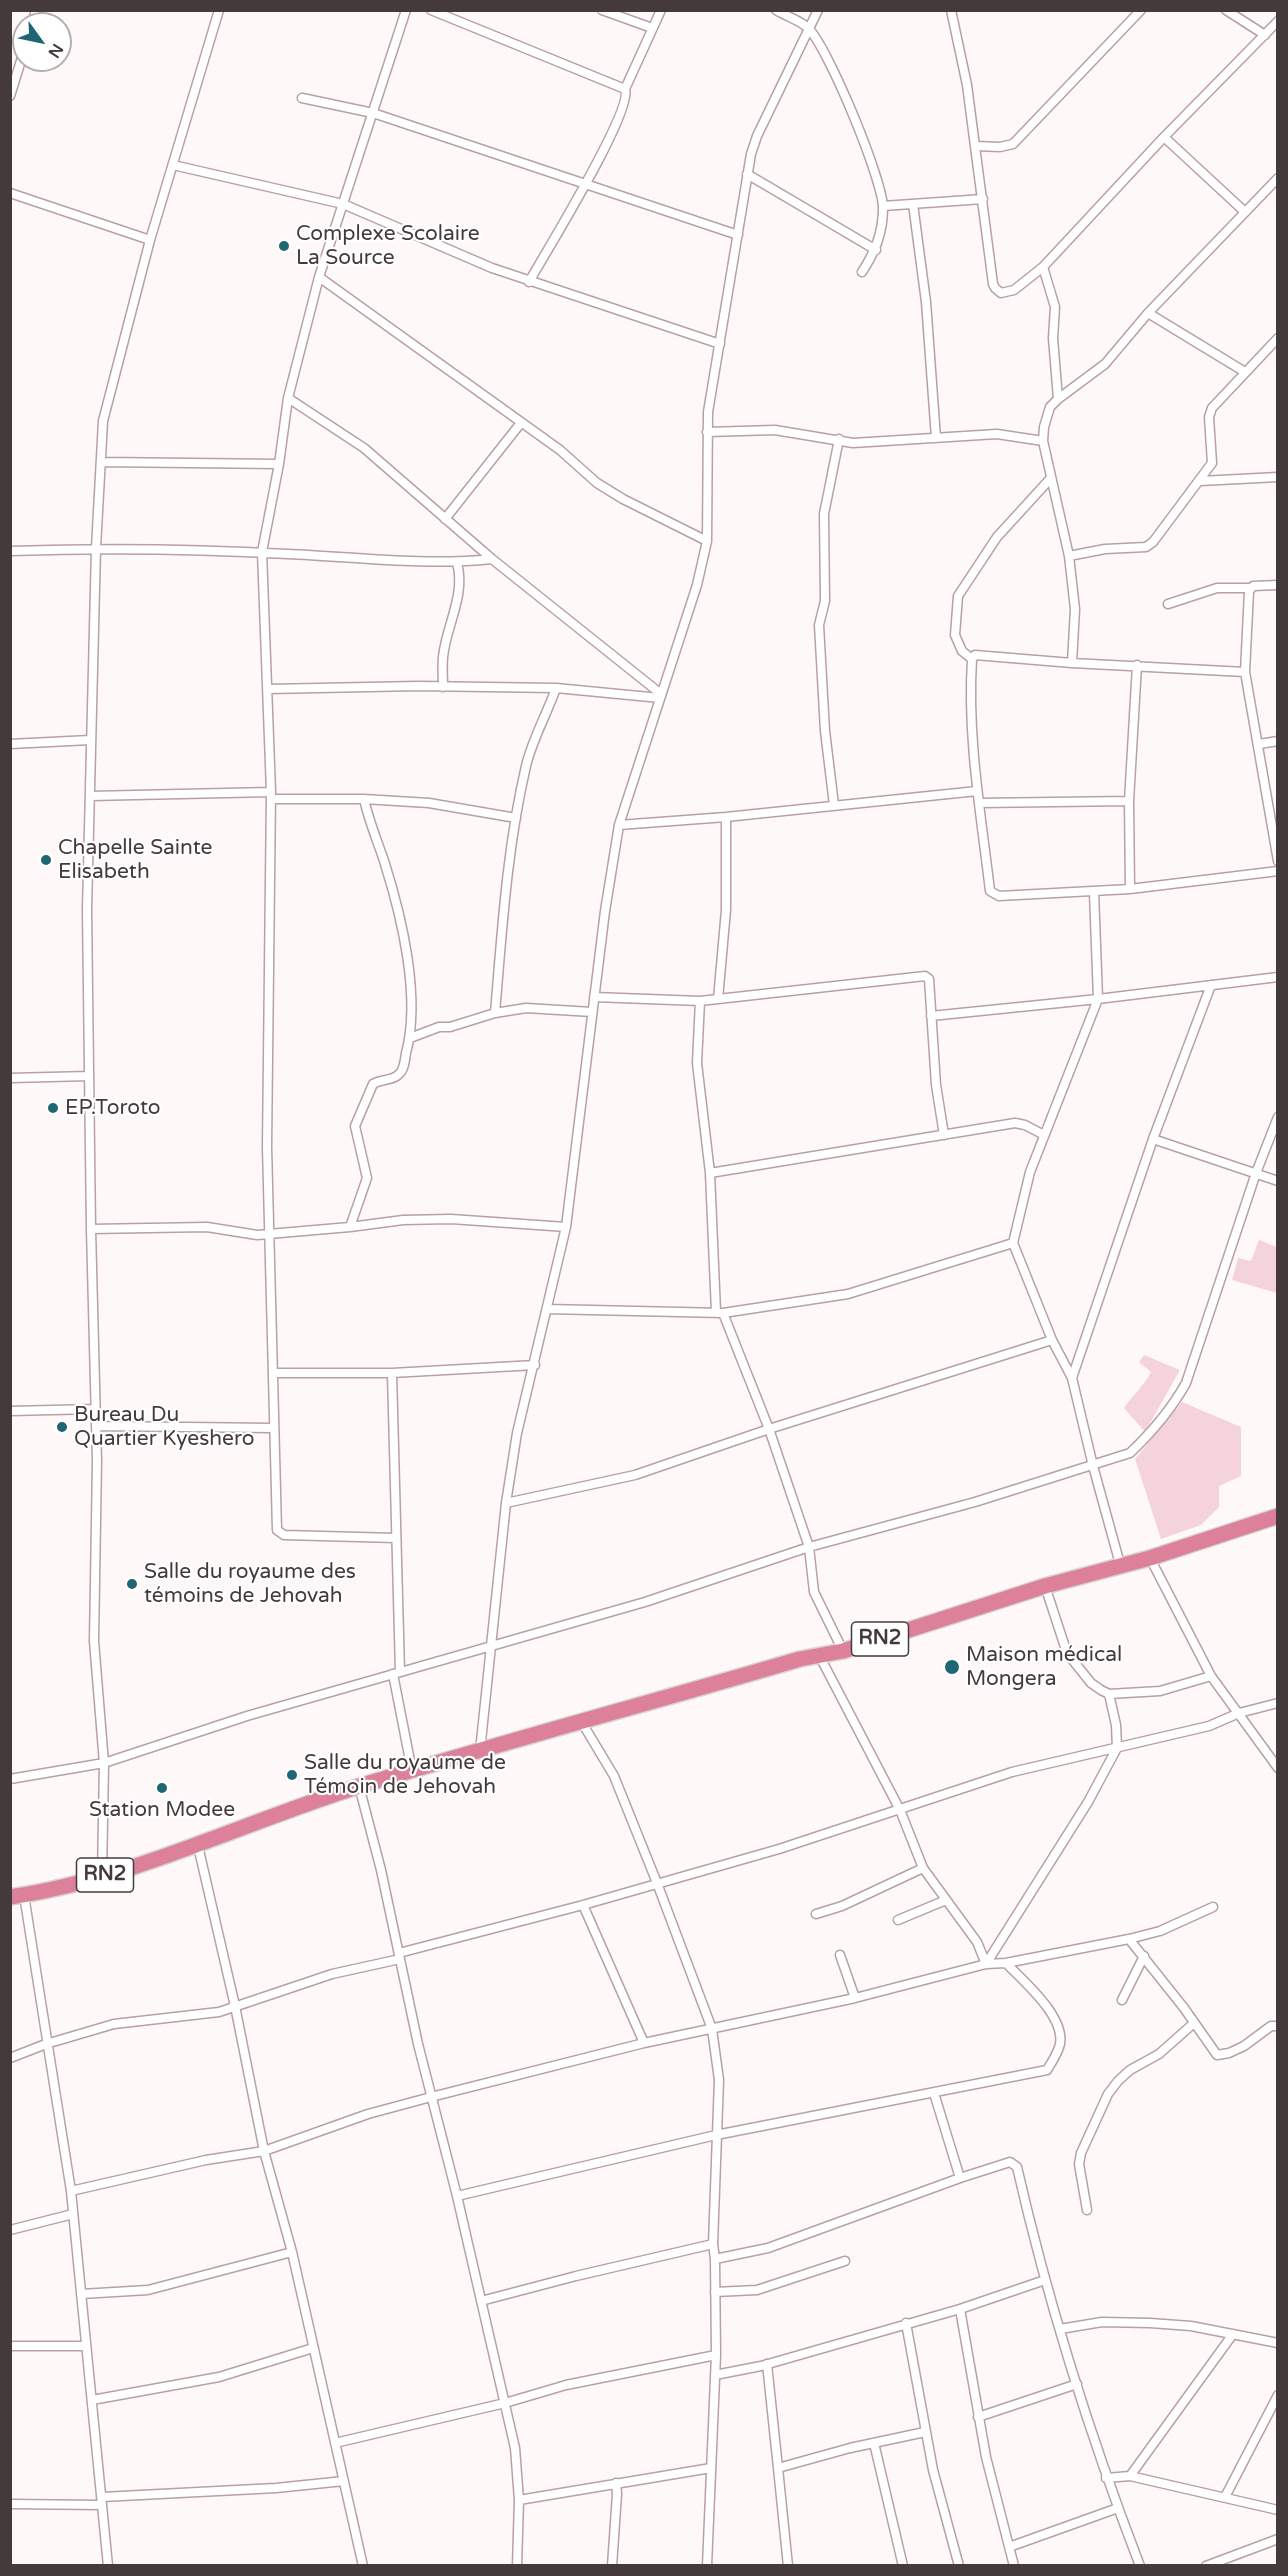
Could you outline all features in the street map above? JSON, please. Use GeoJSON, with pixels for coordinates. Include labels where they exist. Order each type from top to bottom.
{"type":"FeatureCollection","features":[{"type":"Feature","properties":{"kind":"highway","name":"RN2"},"geometry":{"type":"LineString","coordinates":[[17,1896],[102,1876],[198,1846],[359,1786],[581,1721],[819,1655],[843,1651],[1045,1586],[1120,1564],[1150,1558],[1278,1516]]}},
{"type":"Feature","properties":{"kind":"street"},"geometry":{"type":"LineString","coordinates":[[102,1876],[104,1763],[94,1641],[96,1426],[87,909],[96,548],[103,422],[110,387],[150,240],[219,10]]}},
{"type":"Feature","properties":{"kind":"street"},"geometry":{"type":"LineString","coordinates":[[396,1538],[279,1534],[277,1530],[267,1147],[271,796],[262,552],[279,464],[288,398],[319,277],[406,10]]}},
{"type":"Feature","properties":{"kind":"street"},"geometry":{"type":"LineString","coordinates":[[431,10],[626,89]]}},
{"type":"Feature","properties":{"kind":"street"},"geometry":{"type":"LineString","coordinates":[[602,10],[652,28]]}},
{"type":"Feature","properties":{"kind":"street"},"geometry":{"type":"LineString","coordinates":[[529,282],[586,184],[627,97],[626,89],[661,10]]}},
{"type":"Feature","properties":{"kind":"street"},"geometry":{"type":"LineString","coordinates":[[776,10],[808,27],[835,75],[873,166],[883,206],[876,250],[862,272]]}},
{"type":"Feature","properties":{"kind":"street"},"geometry":{"type":"LineString","coordinates":[[480,1751],[506,1503],[517,1433],[566,1227],[592,1012],[619,825],[697,585],[707,541],[707,432],[747,174],[757,136],[818,10]]}},
{"type":"Feature","properties":{"kind":"street"},"geometry":{"type":"LineString","coordinates":[[976,146],[1000,147],[1013,144],[1141,10]]}},
{"type":"Feature","properties":{"kind":"street"},"geometry":{"type":"LineString","coordinates":[[1226,10],[1265,35]]}},
{"type":"Feature","properties":{"kind":"street"},"geometry":{"type":"LineString","coordinates":[[953,11],[967,85],[994,288],[1001,293],[1014,290],[1043,267],[1164,137],[1278,21]]}},
{"type":"Feature","properties":{"kind":"street"},"geometry":{"type":"LineString","coordinates":[[10,96],[17,72]]}},
{"type":"Feature","properties":{"kind":"street"},"geometry":{"type":"LineString","coordinates":[[302,98],[373,113],[738,235]]}},
{"type":"Feature","properties":{"kind":"street"},"geometry":{"type":"LineString","coordinates":[[1164,137],[1245,212]]}},
{"type":"Feature","properties":{"kind":"street"},"geometry":{"type":"LineString","coordinates":[[173,165],[343,204],[529,282],[720,344]]}},
{"type":"Feature","properties":{"kind":"street"},"geometry":{"type":"LineString","coordinates":[[747,174],[876,250]]}},
{"type":"Feature","properties":{"kind":"street"},"geometry":{"type":"LineString","coordinates":[[1072,663],[1075,609],[1069,556],[1043,441],[1046,416],[1058,399],[1105,364],[1148,313],[1278,178]]}},
{"type":"Feature","properties":{"kind":"street"},"geometry":{"type":"LineString","coordinates":[[10,193],[150,240]]}},
{"type":"Feature","properties":{"kind":"street"},"geometry":{"type":"LineString","coordinates":[[883,206],[983,199]]}},
{"type":"Feature","properties":{"kind":"street"},"geometry":{"type":"LineString","coordinates":[[913,204],[926,302],[936,438]]}},
{"type":"Feature","properties":{"kind":"street"},"geometry":{"type":"LineString","coordinates":[[1043,267],[1055,307],[1053,338],[1058,399]]}},
{"type":"Feature","properties":{"kind":"street"},"geometry":{"type":"LineString","coordinates":[[319,277],[560,450],[597,483],[623,500],[707,541]]}},
{"type":"Feature","properties":{"kind":"street"},"geometry":{"type":"LineString","coordinates":[[1148,313],[1245,372]]}},
{"type":"Feature","properties":{"kind":"street"},"geometry":{"type":"LineString","coordinates":[[1069,556],[1105,549],[1146,547],[1153,542],[1213,460],[1210,412],[1278,338]]}},
{"type":"Feature","properties":{"kind":"street"},"geometry":{"type":"LineString","coordinates":[[288,398],[364,448],[492,559],[660,696]]}},
{"type":"Feature","properties":{"kind":"street"},"geometry":{"type":"LineString","coordinates":[[446,519],[520,423]]}},
{"type":"Feature","properties":{"kind":"street"},"geometry":{"type":"LineString","coordinates":[[707,432],[775,430],[854,443],[997,434],[1043,441]]}},
{"type":"Feature","properties":{"kind":"street"},"geometry":{"type":"LineString","coordinates":[[834,805],[825,731],[819,626],[825,601],[822,536],[824,514],[839,439]]}},
{"type":"Feature","properties":{"kind":"street"},"geometry":{"type":"LineString","coordinates":[[102,462],[279,464]]}},
{"type":"Feature","properties":{"kind":"street"},"geometry":{"type":"LineString","coordinates":[[1200,480],[1278,477]]}},
{"type":"Feature","properties":{"kind":"street"},"geometry":{"type":"LineString","coordinates":[[972,659],[962,651],[955,634],[958,596],[997,537],[1050,479]]}},
{"type":"Feature","properties":{"kind":"street"},"geometry":{"type":"LineString","coordinates":[[10,551],[96,548],[262,552],[369,561],[457,563],[492,559]]}},
{"type":"Feature","properties":{"kind":"street"},"geometry":{"type":"LineString","coordinates":[[443,687],[443,656],[456,607],[460,573],[457,563]]}},
{"type":"Feature","properties":{"kind":"street"},"geometry":{"type":"LineString","coordinates":[[1168,604],[1217,588],[1278,585]]}},
{"type":"Feature","properties":{"kind":"street"},"geometry":{"type":"LineString","coordinates":[[1251,588],[1248,596],[1245,672],[1278,861]]}},
{"type":"Feature","properties":{"kind":"street"},"geometry":{"type":"LineString","coordinates":[[1245,672],[1072,663],[977,654],[972,659],[970,696],[977,790],[992,894],[999,896],[1094,892],[1278,871]]}},
{"type":"Feature","properties":{"kind":"street"},"geometry":{"type":"LineString","coordinates":[[1130,889],[1129,801],[1137,665]]}},
{"type":"Feature","properties":{"kind":"street"},"geometry":{"type":"LineString","coordinates":[[268,689],[556,688],[660,696]]}},
{"type":"Feature","properties":{"kind":"street"},"geometry":{"type":"LineString","coordinates":[[495,1013],[516,818],[528,760],[556,688]]}},
{"type":"Feature","properties":{"kind":"street"},"geometry":{"type":"LineString","coordinates":[[10,744],[90,740]]}},
{"type":"Feature","properties":{"kind":"street"},"geometry":{"type":"LineString","coordinates":[[1259,744],[1278,741]]}},
{"type":"Feature","properties":{"kind":"street"},"geometry":{"type":"LineString","coordinates":[[619,825],[726,817],[977,790]]}},
{"type":"Feature","properties":{"kind":"street"},"geometry":{"type":"LineString","coordinates":[[90,796],[271,796],[364,799],[429,803],[516,818]]}},
{"type":"Feature","properties":{"kind":"street"},"geometry":{"type":"LineString","coordinates":[[350,1227],[367,1178],[355,1126],[373,1084],[400,1073],[410,1038],[412,989],[400,923],[385,864],[368,819],[364,799]]}},
{"type":"Feature","properties":{"kind":"street"},"geometry":{"type":"LineString","coordinates":[[980,803],[1129,801]]}},
{"type":"Feature","properties":{"kind":"street"},"geometry":{"type":"LineString","coordinates":[[718,999],[726,910],[726,817]]}},
{"type":"Feature","properties":{"kind":"street"},"geometry":{"type":"LineString","coordinates":[[1094,892],[1098,999],[1024,1191],[1013,1243],[1052,1340],[1072,1378],[1120,1564]]}},
{"type":"Feature","properties":{"kind":"street"},"geometry":{"type":"LineString","coordinates":[[594,997],[700,1001],[925,976],[928,979],[936,1085],[944,1135]]}},
{"type":"Feature","properties":{"kind":"street"},"geometry":{"type":"LineString","coordinates":[[931,1016],[1278,977]]}},
{"type":"Feature","properties":{"kind":"street"},"geometry":{"type":"LineString","coordinates":[[1072,1378],[1153,1139],[1211,985]]}},
{"type":"Feature","properties":{"kind":"street"},"geometry":{"type":"LineString","coordinates":[[700,1001],[697,1063],[710,1173],[720,1313],[769,1429],[809,1547],[812,1585],[843,1651]]}},
{"type":"Feature","properties":{"kind":"street"},"geometry":{"type":"LineString","coordinates":[[410,1038],[439,1027],[460,1025],[495,1013],[535,1007],[592,1012]]}},
{"type":"Feature","properties":{"kind":"street"},"geometry":{"type":"LineString","coordinates":[[10,1078],[89,1076]]}},
{"type":"Feature","properties":{"kind":"street"},"geometry":{"type":"LineString","coordinates":[[10,1779],[104,1763],[247,1716],[645,1602],[809,1547],[975,1502],[1130,1453],[1175,1403],[1186,1383],[1256,1173],[1278,1117]]}},
{"type":"Feature","properties":{"kind":"street"},"geometry":{"type":"LineString","coordinates":[[710,1173],[1015,1123],[1025,1125],[1044,1136]]}},
{"type":"Feature","properties":{"kind":"street"},"geometry":{"type":"LineString","coordinates":[[1153,1139],[1278,1181]]}},
{"type":"Feature","properties":{"kind":"street"},"geometry":{"type":"LineString","coordinates":[[91,1229],[207,1227],[257,1235],[403,1220],[451,1219],[566,1227]]}},
{"type":"Feature","properties":{"kind":"street"},"geometry":{"type":"LineString","coordinates":[[548,1310],[720,1313],[848,1294],[1013,1243]]}},
{"type":"Feature","properties":{"kind":"street"},"geometry":{"type":"LineString","coordinates":[[506,1503],[634,1475],[769,1429],[1052,1340]]}},
{"type":"Feature","properties":{"kind":"street"},"geometry":{"type":"LineString","coordinates":[[273,1373],[392,1373],[535,1365]]}},
{"type":"Feature","properties":{"kind":"street"},"geometry":{"type":"LineString","coordinates":[[392,1373],[397,1673],[412,1772]]}},
{"type":"Feature","properties":{"kind":"street"},"geometry":{"type":"LineString","coordinates":[[10,1411],[95,1409]]}},
{"type":"Feature","properties":{"kind":"street"},"geometry":{"type":"LineString","coordinates":[[96,1426],[273,1428]]}},
{"type":"Feature","properties":{"kind":"street"},"geometry":{"type":"LineString","coordinates":[[1150,1558],[1211,1676],[1278,1768]]}},
{"type":"Feature","properties":{"kind":"street"},"geometry":{"type":"LineString","coordinates":[[1045,1586],[1068,1653],[1091,1683],[1109,1694],[1160,1692],[1211,1676]]}},
{"type":"Feature","properties":{"kind":"street"},"geometry":{"type":"LineString","coordinates":[[819,1655],[900,1810],[923,1868],[977,1942],[986,1964]]}},
{"type":"Feature","properties":{"kind":"street"},"geometry":{"type":"LineString","coordinates":[[986,1964],[1088,1802],[1117,1748],[1116,1725],[1109,1694]]}},
{"type":"Feature","properties":{"kind":"street"},"geometry":{"type":"LineString","coordinates":[[10,2058],[46,2044],[114,2024],[215,2013],[332,1974],[778,1849],[1012,1772],[1209,1726],[1239,1713],[1278,1703]]}},
{"type":"Feature","properties":{"kind":"street"},"geometry":{"type":"LineString","coordinates":[[581,1721],[614,1776],[712,2029],[719,2080],[712,2244],[715,2259],[716,2355],[707,2565]]}},
{"type":"Feature","properties":{"kind":"street"},"geometry":{"type":"LineString","coordinates":[[359,1786],[515,2448],[519,2500],[517,2565]]}},
{"type":"Feature","properties":{"kind":"street"},"geometry":{"type":"LineString","coordinates":[[198,1846],[235,2006],[264,2151],[292,2252],[363,2565]]}},
{"type":"Feature","properties":{"kind":"street"},"geometry":{"type":"LineString","coordinates":[[816,1914],[842,1906],[923,1868]]}},
{"type":"Feature","properties":{"kind":"street"},"geometry":{"type":"LineString","coordinates":[[17,1896],[42,2001],[46,2044],[60,2112],[108,2565]]}},
{"type":"Feature","properties":{"kind":"street"},"geometry":{"type":"LineString","coordinates":[[898,1920],[946,1900]]}},
{"type":"Feature","properties":{"kind":"street"},"geometry":{"type":"LineString","coordinates":[[583,1905],[645,2043]]}},
{"type":"Feature","properties":{"kind":"street"},"geometry":{"type":"LineString","coordinates":[[70,2191],[206,2160],[264,2151],[354,2118],[645,2043],[855,1998],[986,1964],[1006,1963],[1129,1939],[1160,1930],[1213,1907]]}},
{"type":"Feature","properties":{"kind":"street"},"geometry":{"type":"LineString","coordinates":[[1129,1939],[1217,2055],[1229,2054],[1271,2026],[1278,2026]]}},
{"type":"Feature","properties":{"kind":"street"},"geometry":{"type":"LineString","coordinates":[[840,1955],[855,1998]]}},
{"type":"Feature","properties":{"kind":"street"},"geometry":{"type":"LineString","coordinates":[[1122,2000],[1144,1956]]}},
{"type":"Feature","properties":{"kind":"street"},"geometry":{"type":"LineString","coordinates":[[457,2196],[716,2135],[1004,2078],[1040,2073],[1047,2070],[1060,2047],[1061,2036],[1056,2019],[1006,1963]]}},
{"type":"Feature","properties":{"kind":"street"},"geometry":{"type":"LineString","coordinates":[[1087,2210],[1079,2164],[1081,2153],[1108,2094],[1130,2070],[1159,2054],[1194,2023]]}},
{"type":"Feature","properties":{"kind":"street"},"geometry":{"type":"LineString","coordinates":[[934,2093],[960,2178]]}},
{"type":"Feature","properties":{"kind":"street"},"geometry":{"type":"LineString","coordinates":[[715,2259],[768,2248],[960,2178],[1010,2162],[1014,2164],[1017,2167],[1045,2280],[1106,2478],[1140,2565]]}},
{"type":"Feature","properties":{"kind":"street"},"geometry":{"type":"LineString","coordinates":[[10,2230],[72,2214]]}},
{"type":"Feature","properties":{"kind":"street"},"geometry":{"type":"LineString","coordinates":[[481,2301],[712,2244]]}},
{"type":"Feature","properties":{"kind":"street"},"geometry":{"type":"LineString","coordinates":[[81,2294],[148,2290],[292,2252]]}},
{"type":"Feature","properties":{"kind":"street"},"geometry":{"type":"LineString","coordinates":[[715,2292],[757,2290],[845,2261]]}},
{"type":"Feature","properties":{"kind":"street"},"geometry":{"type":"LineString","coordinates":[[715,2375],[767,2364],[960,2308],[1045,2280]]}},
{"type":"Feature","properties":{"kind":"street"},"geometry":{"type":"LineString","coordinates":[[960,2308],[978,2416],[1014,2565]]}},
{"type":"Feature","properties":{"kind":"street"},"geometry":{"type":"LineString","coordinates":[[1060,2330],[1102,2322],[1150,2323],[1191,2326],[1278,2343]]}},
{"type":"Feature","properties":{"kind":"street"},"geometry":{"type":"LineString","coordinates":[[906,2323],[933,2470],[959,2565]]}},
{"type":"Feature","properties":{"kind":"street"},"geometry":{"type":"LineString","coordinates":[[1130,2476],[1233,2334]]}},
{"type":"Feature","properties":{"kind":"street"},"geometry":{"type":"LineString","coordinates":[[10,2346],[86,2346]]}},
{"type":"Feature","properties":{"kind":"street"},"geometry":{"type":"LineString","coordinates":[[92,2400],[219,2377],[313,2348]]}},
{"type":"Feature","properties":{"kind":"street"},"geometry":{"type":"LineString","coordinates":[[335,2443],[505,2403],[566,2385],[716,2355]]}},
{"type":"Feature","properties":{"kind":"street"},"geometry":{"type":"LineString","coordinates":[[767,2364],[788,2565]]}},
{"type":"Feature","properties":{"kind":"street"},"geometry":{"type":"LineString","coordinates":[[978,2416],[1077,2384]]}},
{"type":"Feature","properties":{"kind":"street"},"geometry":{"type":"LineString","coordinates":[[1225,2497],[1278,2395]]}},
{"type":"Feature","properties":{"kind":"street"},"geometry":{"type":"LineString","coordinates":[[778,2468],[925,2432]]}},
{"type":"Feature","properties":{"kind":"street"},"geometry":{"type":"LineString","coordinates":[[874,2443],[903,2565]]}},
{"type":"Feature","properties":{"kind":"street"},"geometry":{"type":"LineString","coordinates":[[519,2500],[711,2468]]}},
{"type":"Feature","properties":{"kind":"street"},"geometry":{"type":"LineString","coordinates":[[1106,2478],[1130,2476],[1278,2510]]}},
{"type":"Feature","properties":{"kind":"street"},"geometry":{"type":"LineString","coordinates":[[10,2504],[102,2501],[344,2481]]}},
{"type":"Feature","properties":{"kind":"street"},"geometry":{"type":"LineString","coordinates":[[612,2565],[618,2494],[616,2483]]}},
{"type":"Feature","properties":{"kind":"street"},"geometry":{"type":"LineString","coordinates":[[1009,2547],[1118,2508]]}},
{"type":"Feature","properties":{"kind":"street"},"geometry":{"type":"LineString","coordinates":[[1206,2565],[1278,2539]]}},
{"type":"Feature","properties":{"kind":"shaded area"},"geometry":{"type":"Polygon","coordinates":[[[1259,1240],[1277,1247],[1277,1293],[1232,1280],[1238,1258],[1251,1261],[1259,1240]]]}},
{"type":"Feature","properties":{"kind":"shaded area"},"geometry":{"type":"Polygon","coordinates":[[[1144,1355],[1180,1370],[1145,1432],[1124,1408],[1151,1372],[1139,1362],[1144,1355]]]}},
{"type":"Feature","properties":{"kind":"shaded area"},"geometry":{"type":"Polygon","coordinates":[[[1182,1402],[1241,1427],[1241,1476],[1219,1486],[1219,1507],[1201,1525],[1161,1539],[1135,1459],[1182,1402]]]}},
{"type":"Feature","properties":{"kind":"place","name":"Complexe Scolaire La Source"},"geometry":{"type":"Point","coordinates":[284,246]}},
{"type":"Feature","properties":{"kind":"place","name":"Chapelle Sainte Elisabeth"},"geometry":{"type":"Point","coordinates":[46,860]}},
{"type":"Feature","properties":{"kind":"place","name":"EP.Toroto"},"geometry":{"type":"Point","coordinates":[53,1108]}},
{"type":"Feature","properties":{"kind":"place","name":"Bureau Du Quartier Kyeshero"},"geometry":{"type":"Point","coordinates":[62,1427]}},
{"type":"Feature","properties":{"kind":"place","name":"Salle du royaume des témoins de Jehovah"},"geometry":{"type":"Point","coordinates":[132,1584]}},
{"type":"Feature","properties":{"kind":"place","name":"Maison médical Mongera"},"geometry":{"type":"Point","coordinates":[952,1667]}},
{"type":"Feature","properties":{"kind":"place","name":"Salle du royaume de Témoin de Jehovah"},"geometry":{"type":"Point","coordinates":[292,1775]}},
{"type":"Feature","properties":{"kind":"place","name":"Station Modee"},"geometry":{"type":"Point","coordinates":[162,1788]}}]}
